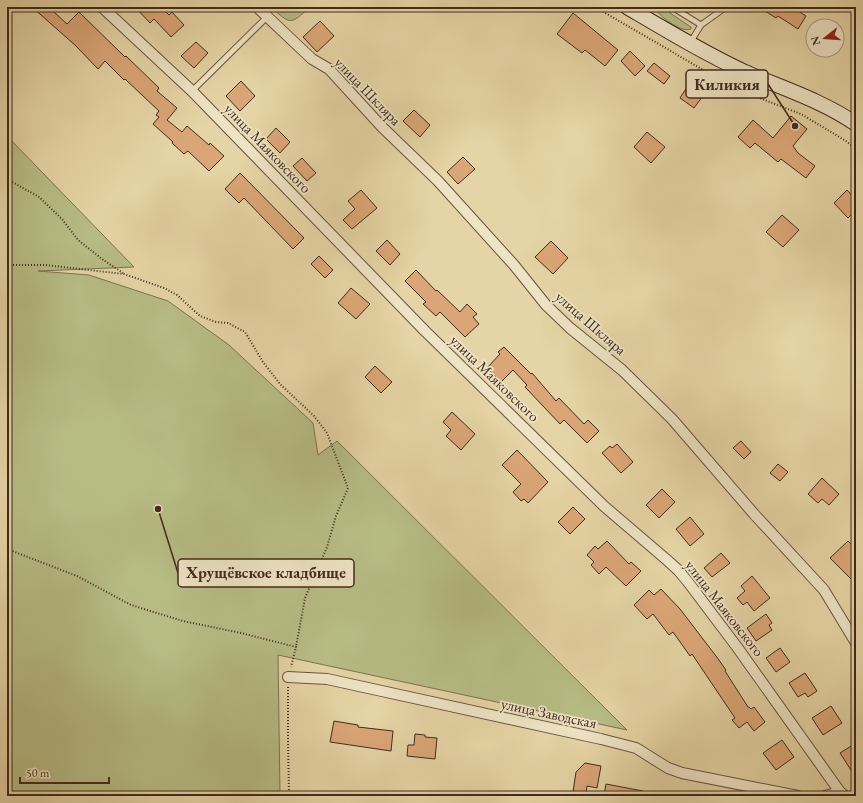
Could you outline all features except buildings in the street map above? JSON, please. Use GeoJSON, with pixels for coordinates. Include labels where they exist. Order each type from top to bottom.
{"type":"FeatureCollection","features":[{"type":"Feature","properties":{"kind":"main road"},"geometry":{"type":"LineString","coordinates":[[631,8],[690,44],[744,71],[827,107],[856,124]]}},
{"type":"Feature","properties":{"kind":"street","name":"улица Маяковского"},"geometry":{"type":"LineString","coordinates":[[102,7],[192,91],[425,331],[605,507],[678,570],[737,647],[843,794]]}},
{"type":"Feature","properties":{"kind":"street","name":"улица Шкляра"},"geometry":{"type":"LineString","coordinates":[[257,7],[312,59],[329,69],[382,127],[438,181],[514,266],[546,305],[570,328],[618,366],[672,419],[754,514],[824,590],[856,643]]}},
{"type":"Feature","properties":{"kind":"street","name":"улица Заводская"},"geometry":{"type":"LineString","coordinates":[[288,677],[327,679],[601,739],[636,748],[668,768],[682,773],[798,796]]}},
{"type":"Feature","properties":{"kind":"street"},"geometry":{"type":"LineString","coordinates":[[825,796],[843,794]]}},
{"type":"Feature","properties":{"kind":"lane"},"geometry":{"type":"LineString","coordinates":[[672,7],[701,25]]}},
{"type":"Feature","properties":{"kind":"lane"},"geometry":{"type":"LineString","coordinates":[[690,44],[701,25],[726,7]]}},
{"type":"Feature","properties":{"kind":"lane"},"geometry":{"type":"LineString","coordinates":[[192,91],[267,17]]}},
{"type":"Feature","properties":{"kind":"path"},"geometry":{"type":"LineString","coordinates":[[595,7],[736,89],[801,114],[846,141],[856,149]]}},
{"type":"Feature","properties":{"kind":"path"},"geometry":{"type":"LineString","coordinates":[[7,178],[39,197],[62,219],[78,240],[124,274]]}},
{"type":"Feature","properties":{"kind":"path"},"geometry":{"type":"LineString","coordinates":[[7,265],[45,265],[124,274],[164,288],[178,295],[200,316],[216,322],[228,323],[245,332],[280,384],[314,416],[327,433],[348,488],[336,516],[327,547],[305,598],[296,648],[288,677],[289,796]]}},
{"type":"Feature","properties":{"kind":"path"},"geometry":{"type":"LineString","coordinates":[[7,548],[77,576],[131,605],[183,621],[241,633],[296,648]]}},
{"type":"Feature","properties":{"kind":"green space"},"geometry":{"type":"Polygon","coordinates":[[[271,7],[310,7],[294,20],[287,20],[271,7]]]}},
{"type":"Feature","properties":{"kind":"green space"},"geometry":{"type":"Polygon","coordinates":[[[654,7],[665,7],[671,11],[670,13],[691,27],[691,29],[681,29],[670,23],[660,15],[654,7]]]}},
{"type":"Feature","properties":{"kind":"green space"},"geometry":{"type":"Polygon","coordinates":[[[7,136],[134,267],[38,271],[89,275],[168,301],[229,345],[313,423],[318,455],[337,441],[627,730],[278,655],[280,796],[7,796],[7,136]]]}},
{"type":"Feature","properties":{"kind":"place","name":"Киликия"},"geometry":{"type":"Point","coordinates":[795,126]}},
{"type":"Feature","properties":{"kind":"place","name":"Хрущёвское кладбище"},"geometry":{"type":"Point","coordinates":[158,509]}}]}
